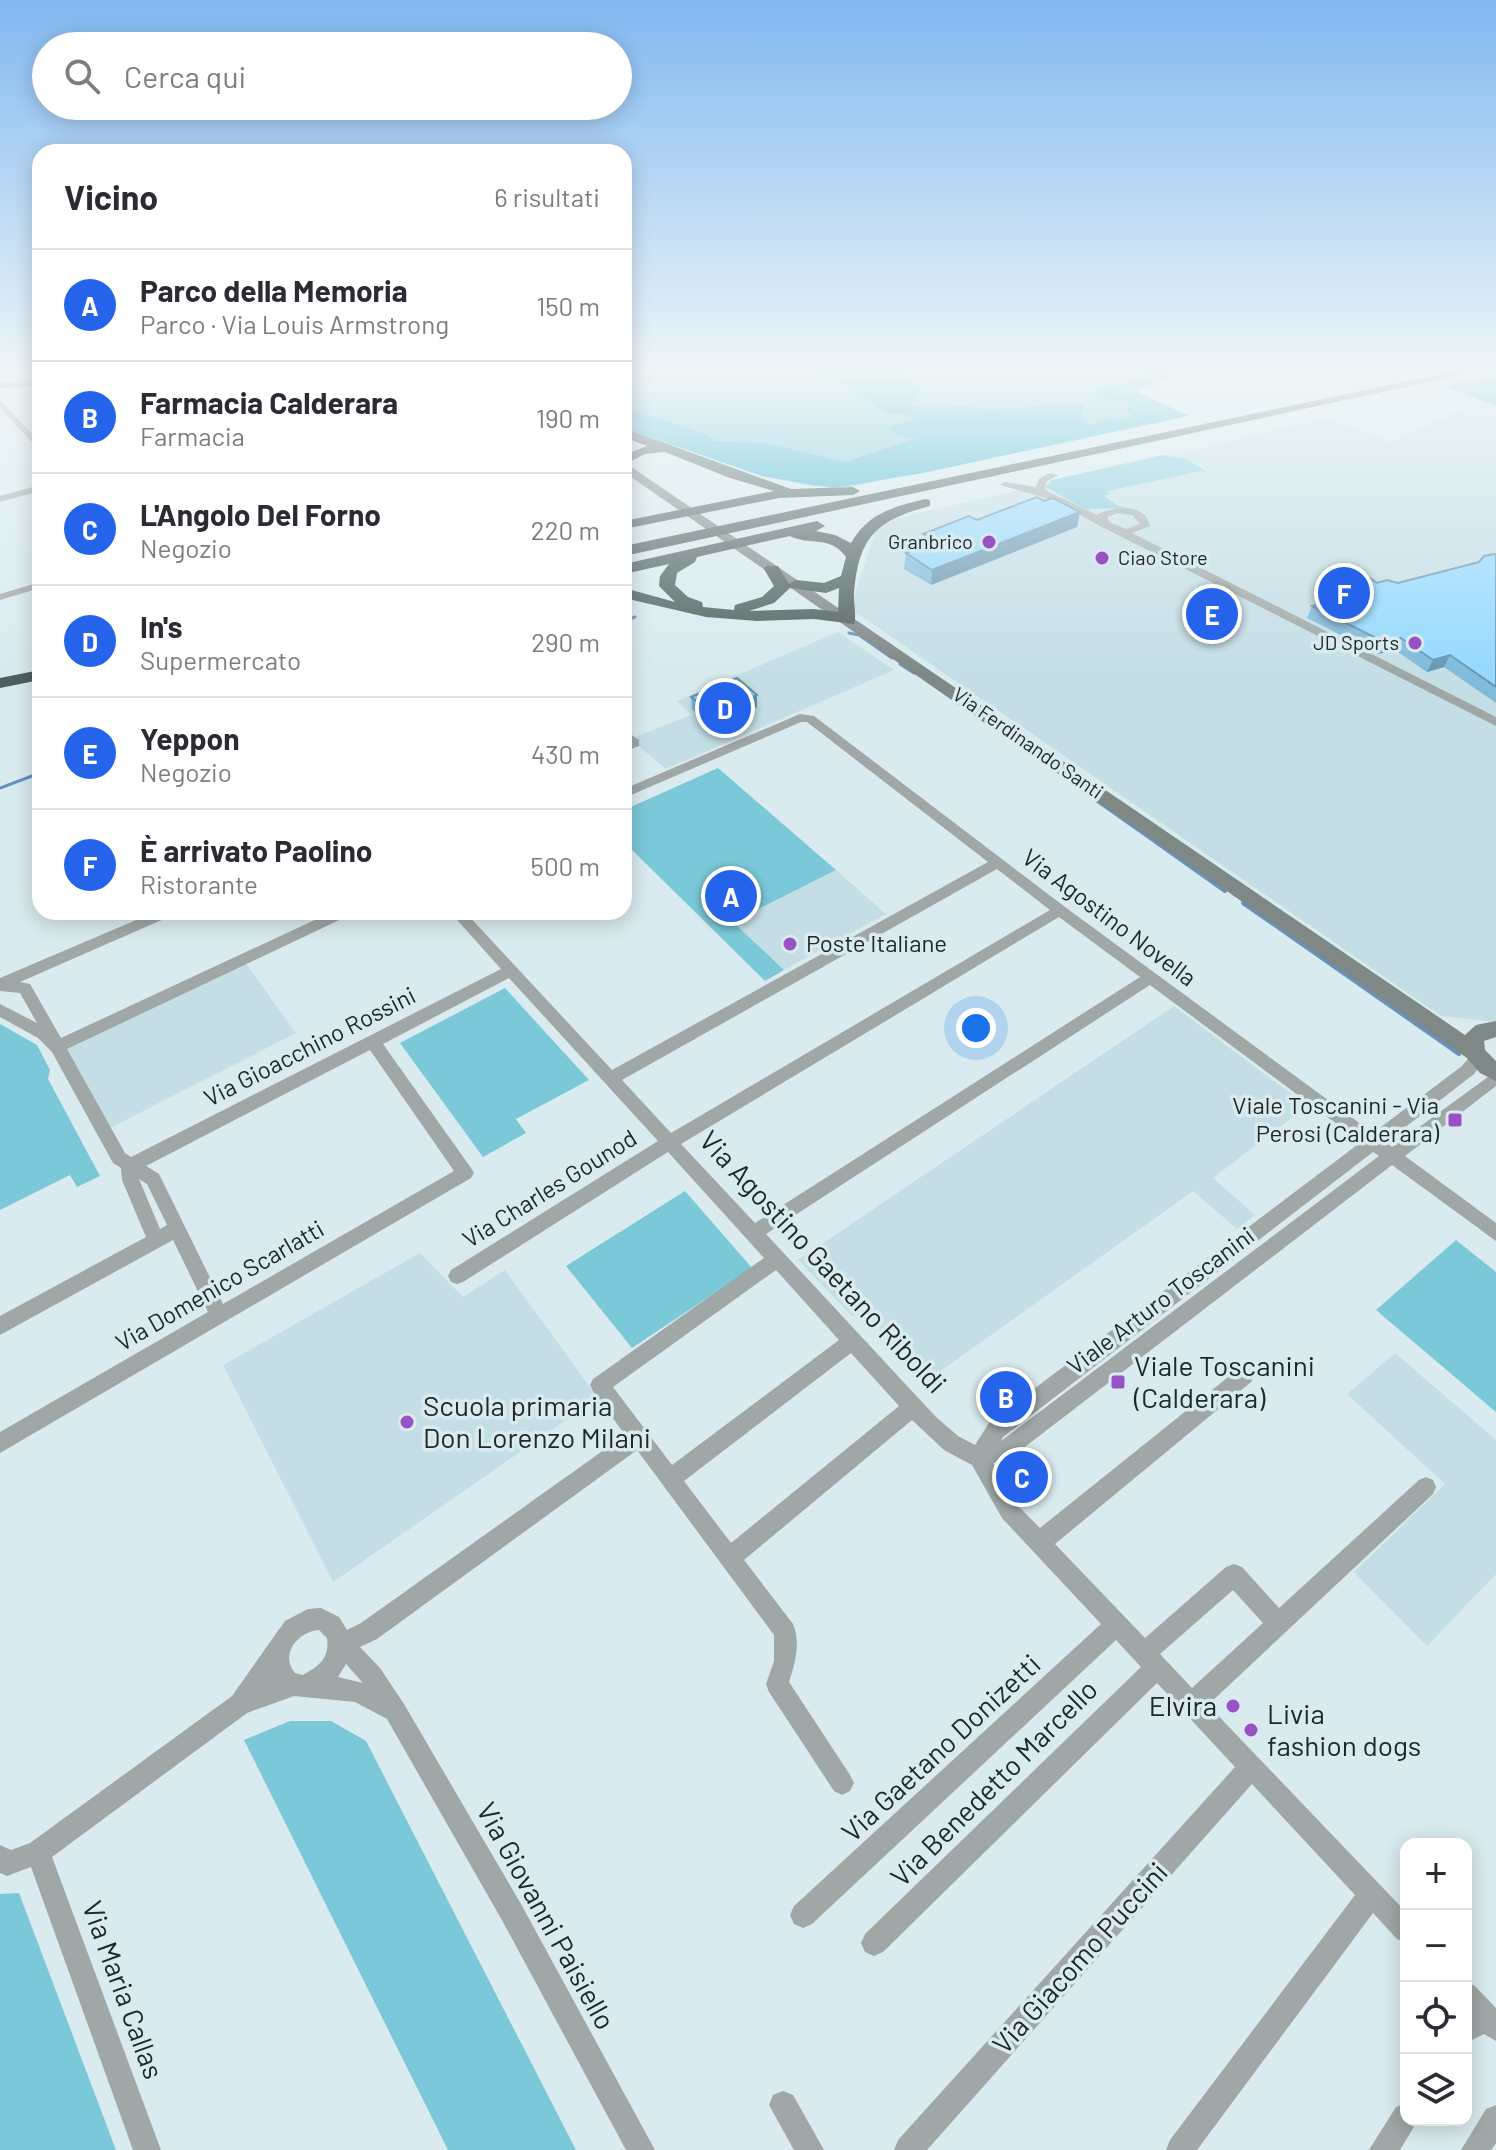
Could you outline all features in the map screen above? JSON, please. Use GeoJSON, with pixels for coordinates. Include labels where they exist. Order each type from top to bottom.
{"type":"FeatureCollection","features":[{"type":"Feature","properties":{"kind":"highway"},"geometry":{"type":"LineString","coordinates":[[728,472],[795,492]]}},
{"type":"Feature","properties":{"kind":"highway"},"geometry":{"type":"LineString","coordinates":[[632,542],[962,472]]}},
{"type":"Feature","properties":{"kind":"highway"},"geometry":{"type":"LineString","coordinates":[[632,549],[998,472]]}},
{"type":"Feature","properties":{"kind":"highway"},"geometry":{"type":"LineString","coordinates":[[632,567],[1065,472]]}},
{"type":"Feature","properties":{"kind":"highway"},"geometry":{"type":"LineString","coordinates":[[632,522],[729,499],[738,492],[735,475]]}},
{"type":"Feature","properties":{"kind":"highway"},"geometry":{"type":"LineString","coordinates":[[692,508],[795,492],[829,493],[887,488]]}},
{"type":"Feature","properties":{"kind":"highway"},"geometry":{"type":"LineString","coordinates":[[848,620],[844,607],[849,578],[864,531],[885,515],[958,496]]}},
{"type":"Feature","properties":{"kind":"highway"},"geometry":{"type":"LineString","coordinates":[[770,539],[802,535],[831,539],[847,547],[854,558]]}},
{"type":"Feature","properties":{"kind":"highway"},"geometry":{"type":"LineString","coordinates":[[702,554],[679,563],[671,570],[666,578],[667,586],[682,600],[709,608],[739,608],[768,600],[783,587],[772,569]]}},
{"type":"Feature","properties":{"kind":"highway"},"geometry":{"type":"LineString","coordinates":[[796,585],[826,588],[849,578]]}},
{"type":"Feature","properties":{"kind":"highway"},"geometry":{"type":"LineString","coordinates":[[632,595],[696,611],[758,616],[820,612],[848,620]]}},
{"type":"Feature","properties":{"kind":"highway"},"geometry":{"type":"LineString","coordinates":[[0,668],[32,664]]}},
{"type":"Feature","properties":{"kind":"highway"},"geometry":{"type":"LineString","coordinates":[[0,675],[32,667]]}},
{"type":"Feature","properties":{"kind":"highway"},"geometry":{"type":"LineString","coordinates":[[0,683],[32,677]]}},
{"type":"Feature","properties":{"kind":"main road","name":"Via Ferdinando Santi"},"geometry":{"type":"LineString","coordinates":[[638,472],[692,508],[743,549],[1431,1022],[1482,1043],[1496,1074]]}},
{"type":"Feature","properties":{"kind":"street"},"geometry":{"type":"LineString","coordinates":[[1040,491],[1042,481],[1053,475]]}},
{"type":"Feature","properties":{"kind":"street"},"geometry":{"type":"LineString","coordinates":[[1005,485],[1040,491],[1075,509],[1105,518],[1117,530],[1138,536],[1496,722]]}},
{"type":"Feature","properties":{"kind":"street"},"geometry":{"type":"LineString","coordinates":[[0,499],[32,490]]}},
{"type":"Feature","properties":{"kind":"street"},"geometry":{"type":"LineString","coordinates":[[1105,518],[1124,511],[1141,517],[1146,523],[1138,536]]}},
{"type":"Feature","properties":{"kind":"street"},"geometry":{"type":"LineString","coordinates":[[0,597],[32,587]]}},
{"type":"Feature","properties":{"kind":"street","name":"Via Agostino Novella"},"geometry":{"type":"LineString","coordinates":[[632,791],[800,718],[810,719],[1060,910],[1496,1233]]}},
{"type":"Feature","properties":{"kind":"street"},"geometry":{"type":"LineString","coordinates":[[611,1078],[998,862]]}},
{"type":"Feature","properties":{"kind":"street","name":"Via Charles Gounod"},"geometry":{"type":"LineString","coordinates":[[457,1276],[669,1143],[1060,910]]}},
{"type":"Feature","properties":{"kind":"street"},"geometry":{"type":"LineString","coordinates":[[0,985],[150,920]]}},
{"type":"Feature","properties":{"kind":"street"},"geometry":{"type":"LineString","coordinates":[[56,1047],[328,920]]}},
{"type":"Feature","properties":{"kind":"street","name":"Via Agostino Gaetano Riboldi"},"geometry":{"type":"LineString","coordinates":[[465,920],[914,1406],[951,1443],[979,1458],[1009,1511],[1118,1624],[1248,1771],[1400,1923]]}},
{"type":"Feature","properties":{"kind":"street","name":"Via Gioacchino Rossini"},"geometry":{"type":"LineString","coordinates":[[129,1165],[512,970]]}},
{"type":"Feature","properties":{"kind":"street"},"geometry":{"type":"LineString","coordinates":[[753,1233],[1151,977]]}},
{"type":"Feature","properties":{"kind":"street"},"geometry":{"type":"LineString","coordinates":[[0,985],[25,988],[119,1158],[153,1179],[218,1314]]}},
{"type":"Feature","properties":{"kind":"street"},"geometry":{"type":"LineString","coordinates":[[0,1010],[43,1034],[56,1047]]}},
{"type":"Feature","properties":{"kind":"street","name":"Via Domenico Scarlatti"},"geometry":{"type":"LineString","coordinates":[[0,1443],[465,1173],[372,1041]]}},
{"type":"Feature","properties":{"kind":"street","name":"Viale Arturo Toscanini"},"geometry":{"type":"LineString","coordinates":[[979,1458],[996,1430],[1468,1070],[1482,1043]]}},
{"type":"Feature","properties":{"kind":"street","name":"Viale Arturo Toscanini"},"geometry":{"type":"LineString","coordinates":[[979,1458],[1006,1449],[1496,1074]]}},
{"type":"Feature","properties":{"kind":"street"},"geometry":{"type":"LineString","coordinates":[[129,1165],[131,1180],[156,1240]]}},
{"type":"Feature","properties":{"kind":"street"},"geometry":{"type":"LineString","coordinates":[[0,1326],[178,1228]]}},
{"type":"Feature","properties":{"kind":"street"},"geometry":{"type":"LineString","coordinates":[[777,1259],[600,1385],[785,1632],[785,1661],[777,1684],[842,1783]]}},
{"type":"Feature","properties":{"kind":"street"},"geometry":{"type":"LineString","coordinates":[[670,1479],[853,1340]]}},
{"type":"Feature","properties":{"kind":"street"},"geometry":{"type":"LineString","coordinates":[[1040,1542],[1244,1376]]}},
{"type":"Feature","properties":{"kind":"street"},"geometry":{"type":"LineString","coordinates":[[731,1557],[914,1406]]}},
{"type":"Feature","properties":{"kind":"street"},"geometry":{"type":"LineString","coordinates":[[341,1645],[369,1631],[639,1437]]}},
{"type":"Feature","properties":{"kind":"street"},"geometry":{"type":"LineString","coordinates":[[1191,1705],[1426,1487]]}},
{"type":"Feature","properties":{"kind":"street","name":"Via Benedetto Marcello"},"geometry":{"type":"LineString","coordinates":[[874,1943],[1148,1673],[1151,1660],[1234,1575],[1278,1623]]}},
{"type":"Feature","properties":{"kind":"street"},"geometry":{"type":"LineString","coordinates":[[0,1857],[7,1864],[38,1852],[240,1704],[279,1650],[286,1635],[308,1620],[321,1619],[331,1623],[338,1632],[341,1645],[333,1670],[321,1681],[240,1704]]}},
{"type":"Feature","properties":{"kind":"street","name":"Via Gaetano Donizetti"},"geometry":{"type":"LineString","coordinates":[[803,1915],[1118,1624]]}},
{"type":"Feature","properties":{"kind":"street","name":"Via Giovanni Paisiello"},"geometry":{"type":"LineString","coordinates":[[341,1645],[378,1682],[396,1712],[512,1913],[641,2150]]}},
{"type":"Feature","properties":{"kind":"street"},"geometry":{"type":"LineString","coordinates":[[279,1650],[277,1665],[282,1677],[300,1686],[354,1690],[396,1712]]}},
{"type":"Feature","properties":{"kind":"street","name":"Via Giacomo Puccini"},"geometry":{"type":"LineString","coordinates":[[908,2150],[1248,1771]]}},
{"type":"Feature","properties":{"kind":"street","name":"Via Maria Callas"},"geometry":{"type":"LineString","coordinates":[[38,1852],[147,2150]]}},
{"type":"Feature","properties":{"kind":"street"},"geometry":{"type":"LineString","coordinates":[[1180,2150],[1372,1893]]}},
{"type":"Feature","properties":{"kind":"street"},"geometry":{"type":"LineString","coordinates":[[1472,2004],[1484,2021]]}},
{"type":"Feature","properties":{"kind":"street"},"geometry":{"type":"LineString","coordinates":[[783,2105],[810,2150]]}},
{"type":"Feature","properties":{"kind":"street"},"geometry":{"type":"LineString","coordinates":[[1475,2150],[1496,2119]]}},
{"type":"Feature","properties":{"kind":"street"},"geometry":{"type":"LineString","coordinates":[[1383,2150],[1400,2126]]}},
{"type":"Feature","properties":{"kind":"shaded area"},"geometry":{"type":"Polygon","coordinates":[[[751,472],[919,472],[849,487],[813,486],[751,472]]]}},
{"type":"Feature","properties":{"kind":"shaded area"},"geometry":{"type":"Polygon","coordinates":[[[751,472],[926,472],[833,488],[751,472]]]}},
{"type":"Feature","properties":{"kind":"shaded area"},"geometry":{"type":"Polygon","coordinates":[[[1086,472],[1195,472],[1107,491],[1109,494],[1104,496],[1126,508],[1085,509],[1046,487],[1052,480],[1086,472]]]}},
{"type":"Feature","properties":{"kind":"shaded area"},"geometry":{"type":"Polygon","coordinates":[[[1095,472],[1496,472],[1496,1022],[1441,1016],[854,611],[854,597],[876,530],[893,519],[1095,472]]]}},
{"type":"Feature","properties":{"kind":"shaded area"},"geometry":{"type":"Polygon","coordinates":[[[838,632],[894,670],[666,769],[632,738],[691,715],[677,701],[838,632]]]}},
{"type":"Feature","properties":{"kind":"shaded area"},"geometry":{"type":"Polygon","coordinates":[[[718,768],[836,870],[733,922],[784,970],[765,981],[632,850],[632,806],[718,768]]]}},
{"type":"Feature","properties":{"kind":"shaded area"},"geometry":{"type":"Polygon","coordinates":[[[836,870],[886,914],[784,970],[733,922],[836,870]]]}},
{"type":"Feature","properties":{"kind":"shaded area"},"geometry":{"type":"Polygon","coordinates":[[[245,962],[296,1033],[108,1129],[61,1048],[245,962]]]}},
{"type":"Feature","properties":{"kind":"shaded area"},"geometry":{"type":"Polygon","coordinates":[[[505,988],[589,1080],[516,1119],[526,1133],[483,1157],[400,1043],[505,988]]]}},
{"type":"Feature","properties":{"kind":"shaded area"},"geometry":{"type":"Polygon","coordinates":[[[1174,1006],[1307,1106],[1213,1178],[1255,1215],[1237,1229],[1193,1191],[928,1380],[865,1313],[852,1316],[798,1260],[1174,1006]]]}},
{"type":"Feature","properties":{"kind":"shaded area"},"geometry":{"type":"Polygon","coordinates":[[[0,1024],[37,1045],[50,1070],[48,1079],[100,1176],[77,1187],[70,1175],[0,1210],[0,1024]]]}},
{"type":"Feature","properties":{"kind":"shaded area"},"geometry":{"type":"Polygon","coordinates":[[[685,1191],[752,1268],[632,1348],[566,1266],[685,1191]]]}},
{"type":"Feature","properties":{"kind":"shaded area"},"geometry":{"type":"Polygon","coordinates":[[[1456,1240],[1496,1272],[1496,1412],[1376,1310],[1456,1240]]]}},
{"type":"Feature","properties":{"kind":"shaded area","name":"Scuola primaria Don Lorenzo Milani"},"geometry":{"type":"Polygon","coordinates":[[[420,1253],[463,1297],[505,1270],[598,1398],[333,1582],[223,1365],[420,1253]]]}},
{"type":"Feature","properties":{"kind":"shaded area"},"geometry":{"type":"Polygon","coordinates":[[[1395,1353],[1496,1440],[1496,1574],[1427,1646],[1354,1572],[1445,1484],[1347,1394],[1395,1353]]]}},
{"type":"Feature","properties":{"kind":"shaded area"},"geometry":{"type":"Polygon","coordinates":[[[290,1721],[331,1721],[366,1741],[576,2150],[448,2150],[244,1740],[290,1721]]]}},
{"type":"Feature","properties":{"kind":"shaded area"},"geometry":{"type":"Polygon","coordinates":[[[19,1893],[116,2150],[0,2150],[0,1894],[19,1893]]]}},
{"type":"Feature","properties":{"kind":"building"},"geometry":{"type":"Polygon","coordinates":[[[1037,497],[1044,501],[1053,498],[1080,512],[932,570],[906,553],[936,542],[923,534],[969,516],[977,520],[1037,497]]]}},
{"type":"Feature","properties":{"kind":"building"},"geometry":{"type":"Polygon","coordinates":[[[1496,554],[1496,687],[1450,655],[1433,660],[1401,638],[1384,642],[1312,606],[1361,594],[1340,579],[1364,574],[1377,583],[1387,580],[1398,583],[1479,562],[1484,556],[1496,554]]]}},
{"type":"Feature","properties":{"kind":"building"},"geometry":{"type":"Polygon","coordinates":[[[737,678],[757,695],[712,714],[691,697],[737,678]]]}},
{"type":"Feature","properties":{"kind":"waterway"},"geometry":{"type":"LineString","coordinates":[[849,633],[859,635],[892,658]]}},
{"type":"Feature","properties":{"kind":"waterway"},"geometry":{"type":"LineString","coordinates":[[900,664],[914,673]]}},
{"type":"Feature","properties":{"kind":"waterway"},"geometry":{"type":"LineString","coordinates":[[0,788],[32,776]]}},
{"type":"Feature","properties":{"kind":"waterway"},"geometry":{"type":"LineString","coordinates":[[1077,787],[1158,844]]}},
{"type":"Feature","properties":{"kind":"waterway"},"geometry":{"type":"LineString","coordinates":[[1156,842],[1225,891]]}},
{"type":"Feature","properties":{"kind":"waterway"},"geometry":{"type":"LineString","coordinates":[[1243,903],[1459,1054]]}},
{"type":"Feature","properties":{"kind":"place","name":"Granbrico"},"geometry":{"type":"Point","coordinates":[989,542]}},
{"type":"Feature","properties":{"kind":"place","name":"Ciao Store"},"geometry":{"type":"Point","coordinates":[1102,558]}},
{"type":"Feature","properties":{"kind":"place","name":"È arrivato Paolino"},"geometry":{"type":"Point","coordinates":[1344,593]}},
{"type":"Feature","properties":{"kind":"place","name":"Yeppon"},"geometry":{"type":"Point","coordinates":[1212,614]}},
{"type":"Feature","properties":{"kind":"place","name":"JD Sports"},"geometry":{"type":"Point","coordinates":[1415,643]}},
{"type":"Feature","properties":{"kind":"place","name":"In's"},"geometry":{"type":"Point","coordinates":[725,708]}},
{"type":"Feature","properties":{"kind":"place","name":"Parco della Memoria"},"geometry":{"type":"Point","coordinates":[731,896]}},
{"type":"Feature","properties":{"kind":"place","name":"Poste Italiane"},"geometry":{"type":"Point","coordinates":[790,944]}},
{"type":"Feature","properties":{"kind":"place","name":"Viale Toscanini - Via Perosi (Calderara)"},"geometry":{"type":"Point","coordinates":[1455,1120]}},
{"type":"Feature","properties":{"kind":"place","name":"Viale Toscanini (Calderara)"},"geometry":{"type":"Point","coordinates":[1118,1382]}},
{"type":"Feature","properties":{"kind":"place","name":"Farmacia Calderara"},"geometry":{"type":"Point","coordinates":[1006,1397]}},
{"type":"Feature","properties":{"kind":"place","name":"Scuola primaria Don Lorenzo Milani"},"geometry":{"type":"Point","coordinates":[407,1422]}},
{"type":"Feature","properties":{"kind":"place","name":"L'Angolo Del Forno"},"geometry":{"type":"Point","coordinates":[1022,1477]}},
{"type":"Feature","properties":{"kind":"place","name":"Elvira"},"geometry":{"type":"Point","coordinates":[1233,1706]}},
{"type":"Feature","properties":{"kind":"place","name":"Livia fashion dogs"},"geometry":{"type":"Point","coordinates":[1251,1730]}}]}
